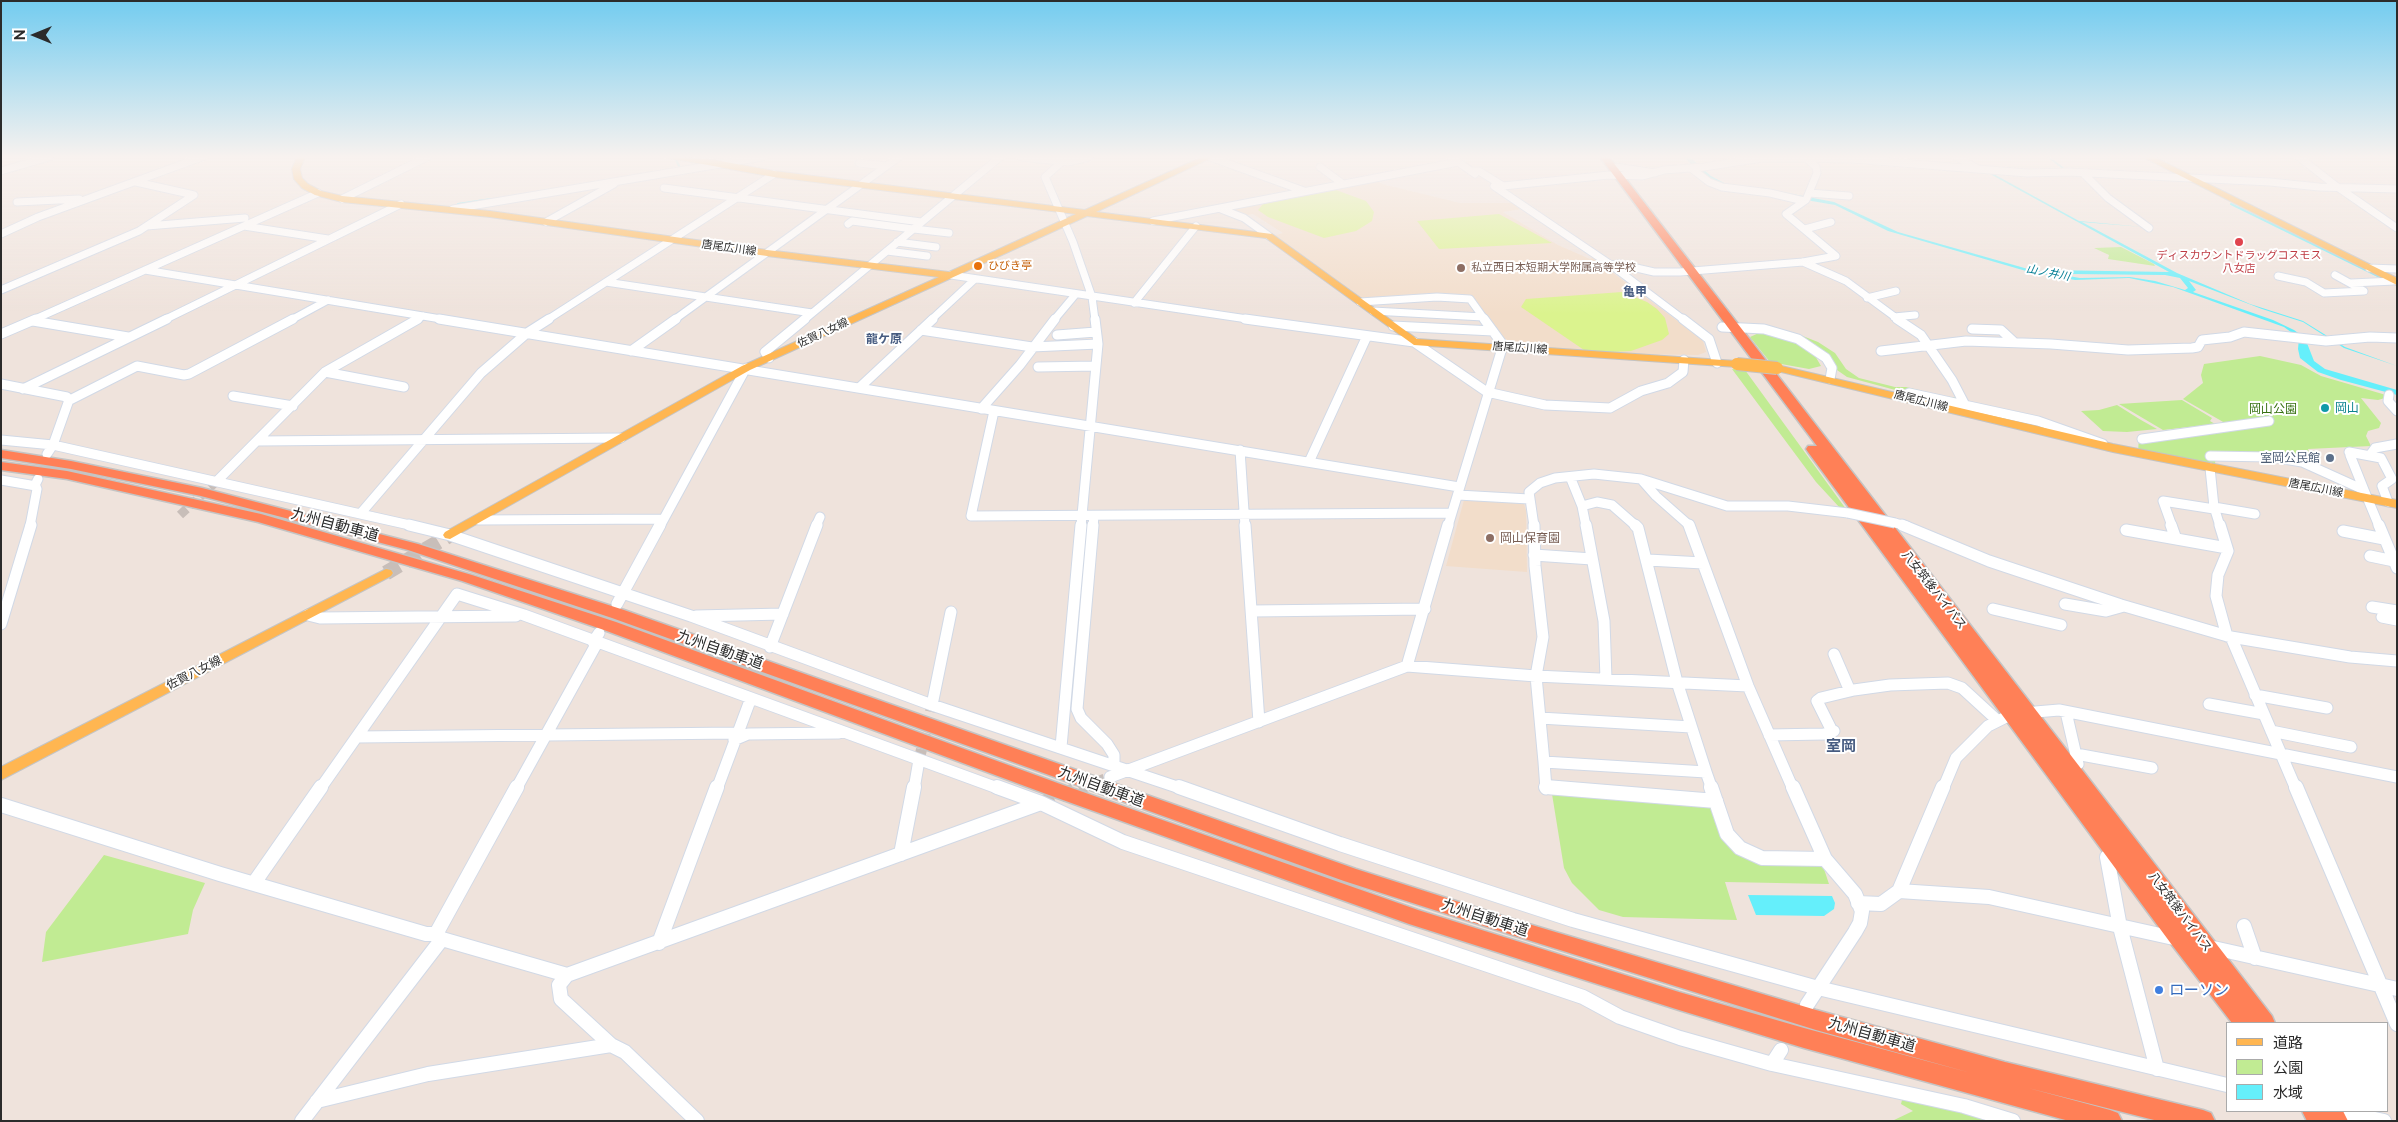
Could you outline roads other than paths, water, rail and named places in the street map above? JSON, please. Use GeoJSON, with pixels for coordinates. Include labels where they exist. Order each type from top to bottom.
{"type":"FeatureCollection","features":[{"type":"Feature","properties":{"kind":"highway","name":"八女筑後バイパス"},"geometry":{"type":"LineString","coordinates":[[1642,209],[2118,857],[2244,1022]]}},
{"type":"Feature","properties":{"kind":"highway","name":"八女筑後バイパス"},"geometry":{"type":"LineString","coordinates":[[1728,327],[2029,713],[2263,1022]]}},
{"type":"Feature","properties":{"kind":"highway","name":"九州自動車道"},"geometry":{"type":"LineString","coordinates":[[1,454],[71,465],[202,492],[413,546],[618,614],[1332,869],[1474,915],[1826,1022],[2005,1072],[2203,1121]]}},
{"type":"Feature","properties":{"kind":"highway","name":"九州自動車道"},"geometry":{"type":"LineString","coordinates":[[1,466],[66,475],[261,518],[467,578],[610,626],[1056,790],[1416,918],[1679,1001],[1804,1038],[2110,1121]]}},
{"type":"Feature","properties":{"kind":"main road","name":"唐尾広川線"},"geometry":{"type":"LineString","coordinates":[[456,209],[767,253],[951,275]]}},
{"type":"Feature","properties":{"kind":"main road"},"geometry":{"type":"LineString","coordinates":[[1062,209],[1268,236],[1414,342]]}},
{"type":"Feature","properties":{"kind":"main road","name":"佐賀八女線"},"geometry":{"type":"LineString","coordinates":[[450,535],[746,368],[1096,209]]}},
{"type":"Feature","properties":{"kind":"main road"},"geometry":{"type":"LineString","coordinates":[[2252,209],[2396,282]]}},
{"type":"Feature","properties":{"kind":"main road","name":"唐尾広川線"},"geometry":{"type":"LineString","coordinates":[[1414,342],[1777,368],[1830,379],[2113,448],[2210,462],[2365,494],[2392,503]]}},
{"type":"Feature","properties":{"kind":"main road","name":"佐賀八女線"},"geometry":{"type":"LineString","coordinates":[[1,774],[386,572]]}},
{"type":"Feature","properties":{"kind":"street"},"geometry":{"type":"LineString","coordinates":[[1,234],[59,209]]}},
{"type":"Feature","properties":{"kind":"street"},"geometry":{"type":"LineString","coordinates":[[1,290],[139,231],[171,209]]}},
{"type":"Feature","properties":{"kind":"street"},"geometry":{"type":"LineString","coordinates":[[1,328],[274,209]]}},
{"type":"Feature","properties":{"kind":"street"},"geometry":{"type":"LineString","coordinates":[[23,389],[390,209]]}},
{"type":"Feature","properties":{"kind":"street"},"geometry":{"type":"LineString","coordinates":[[546,222],[569,209]]}},
{"type":"Feature","properties":{"kind":"street"},"geometry":{"type":"LineString","coordinates":[[361,513],[481,373],[527,333],[719,209]]}},
{"type":"Feature","properties":{"kind":"street"},"geometry":{"type":"LineString","coordinates":[[821,209],[922,222]]}},
{"type":"Feature","properties":{"kind":"street"},"geometry":{"type":"LineString","coordinates":[[769,358],[765,352],[938,209]]}},
{"type":"Feature","properties":{"kind":"street"},"geometry":{"type":"LineString","coordinates":[[1059,209],[1092,297],[1098,344],[1091,426],[1089,516],[1077,710],[1081,718],[1107,744],[1114,754],[1114,765]]}},
{"type":"Feature","properties":{"kind":"street"},"geometry":{"type":"LineString","coordinates":[[1153,221],[1213,209]]}},
{"type":"Feature","properties":{"kind":"street"},"geometry":{"type":"LineString","coordinates":[[1223,209],[1244,218],[1268,236]]}},
{"type":"Feature","properties":{"kind":"street"},"geometry":{"type":"LineString","coordinates":[[1528,209],[1659,300],[1709,339],[1717,363]]}},
{"type":"Feature","properties":{"kind":"street"},"geometry":{"type":"LineString","coordinates":[[1610,265],[1619,264],[1654,272],[1686,271],[1803,262],[1836,256],[1786,214],[1792,209]]}},
{"type":"Feature","properties":{"kind":"street"},"geometry":{"type":"LineString","coordinates":[[2124,209],[2149,228]]}},
{"type":"Feature","properties":{"kind":"street"},"geometry":{"type":"LineString","coordinates":[[2370,209],[2397,228]]}},
{"type":"Feature","properties":{"kind":"street"},"geometry":{"type":"LineString","coordinates":[[631,351],[826,210]]}},
{"type":"Feature","properties":{"kind":"street"},"geometry":{"type":"LineString","coordinates":[[848,224],[852,221],[949,233]]}},
{"type":"Feature","properties":{"kind":"street"},"geometry":{"type":"LineString","coordinates":[[145,226],[244,222],[328,239]]}},
{"type":"Feature","properties":{"kind":"street"},"geometry":{"type":"LineString","coordinates":[[1,334],[145,270],[244,222]]}},
{"type":"Feature","properties":{"kind":"street"},"geometry":{"type":"LineString","coordinates":[[1805,229],[1818,223],[1831,222]]}},
{"type":"Feature","properties":{"kind":"street"},"geometry":{"type":"LineString","coordinates":[[1134,303],[1196,226]]}},
{"type":"Feature","properties":{"kind":"street"},"geometry":{"type":"LineString","coordinates":[[897,242],[936,247]]}},
{"type":"Feature","properties":{"kind":"street"},"geometry":{"type":"LineString","coordinates":[[887,250],[927,256]]}},
{"type":"Feature","properties":{"kind":"street"},"geometry":{"type":"LineString","coordinates":[[1803,262],[1846,281],[1867,298],[1921,335],[1926,345],[1952,380],[1965,406]]}},
{"type":"Feature","properties":{"kind":"street"},"geometry":{"type":"LineString","coordinates":[[2369,268],[2397,269]]}},
{"type":"Feature","properties":{"kind":"street"},"geometry":{"type":"LineString","coordinates":[[145,270],[631,351],[746,368],[981,409],[1240,450],[1459,491],[1529,499]]}},
{"type":"Feature","properties":{"kind":"street"},"geometry":{"type":"LineString","coordinates":[[951,275],[1075,295],[1414,342],[1487,392],[1545,405],[1610,408],[1641,391],[1668,383],[1683,372],[1684,360]]}},
{"type":"Feature","properties":{"kind":"street"},"geometry":{"type":"LineString","coordinates":[[2278,276],[2306,282],[2324,293],[2364,291],[2335,275]]}},
{"type":"Feature","properties":{"kind":"street"},"geometry":{"type":"LineString","coordinates":[[858,388],[975,279]]}},
{"type":"Feature","properties":{"kind":"street"},"geometry":{"type":"LineString","coordinates":[[606,282],[812,314]]}},
{"type":"Feature","properties":{"kind":"street"},"geometry":{"type":"LineString","coordinates":[[2350,283],[2396,282]]}},
{"type":"Feature","properties":{"kind":"street"},"geometry":{"type":"LineString","coordinates":[[1649,286],[1664,299],[1659,300]]}},
{"type":"Feature","properties":{"kind":"street"},"geometry":{"type":"LineString","coordinates":[[1867,298],[1896,291]]}},
{"type":"Feature","properties":{"kind":"street"},"geometry":{"type":"LineString","coordinates":[[981,409],[1020,366],[1032,347],[1075,295]]}},
{"type":"Feature","properties":{"kind":"street"},"geometry":{"type":"LineString","coordinates":[[1360,302],[1436,297],[1470,299],[1503,347],[1487,392],[1407,666]]}},
{"type":"Feature","properties":{"kind":"street"},"geometry":{"type":"LineString","coordinates":[[1436,297],[1438,315]]}},
{"type":"Feature","properties":{"kind":"street"},"geometry":{"type":"LineString","coordinates":[[47,454],[53,445],[68,401],[137,366],[184,375],[189,374],[328,300]]}},
{"type":"Feature","properties":{"kind":"street"},"geometry":{"type":"LineString","coordinates":[[1373,311],[1483,317]]}},
{"type":"Feature","properties":{"kind":"street"},"geometry":{"type":"LineString","coordinates":[[1894,317],[1915,315]]}},
{"type":"Feature","properties":{"kind":"street"},"geometry":{"type":"LineString","coordinates":[[218,480],[258,442],[325,372],[423,316]]}},
{"type":"Feature","properties":{"kind":"street"},"geometry":{"type":"LineString","coordinates":[[32,320],[128,337]]}},
{"type":"Feature","properties":{"kind":"street"},"geometry":{"type":"LineString","coordinates":[[1393,326],[1493,331]]}},
{"type":"Feature","properties":{"kind":"street"},"geometry":{"type":"LineString","coordinates":[[1728,327],[1764,329],[1798,339],[1814,348],[1826,358],[1832,368],[1830,379]]}},
{"type":"Feature","properties":{"kind":"street"},"geometry":{"type":"LineString","coordinates":[[1972,329],[2001,330],[2014,342]]}},
{"type":"Feature","properties":{"kind":"street"},"geometry":{"type":"LineString","coordinates":[[921,330],[1032,347],[1098,344]]}},
{"type":"Feature","properties":{"kind":"street"},"geometry":{"type":"LineString","coordinates":[[1057,335],[1096,332]]}},
{"type":"Feature","properties":{"kind":"street"},"geometry":{"type":"LineString","coordinates":[[1881,350],[1966,341],[2014,342],[2128,350],[2192,348],[2198,347],[2202,340],[2230,337],[2244,332],[2309,341],[2332,341],[2370,337],[2397,338]]}},
{"type":"Feature","properties":{"kind":"street"},"geometry":{"type":"LineString","coordinates":[[1309,462],[1367,336]]}},
{"type":"Feature","properties":{"kind":"street"},"geometry":{"type":"LineString","coordinates":[[1038,367],[1096,366]]}},
{"type":"Feature","properties":{"kind":"street"},"geometry":{"type":"LineString","coordinates":[[617,604],[746,368]]}},
{"type":"Feature","properties":{"kind":"street"},"geometry":{"type":"LineString","coordinates":[[325,372],[404,387]]}},
{"type":"Feature","properties":{"kind":"street"},"geometry":{"type":"LineString","coordinates":[[1,384],[67,397],[68,401]]}},
{"type":"Feature","properties":{"kind":"street"},"geometry":{"type":"LineString","coordinates":[[1903,397],[1909,393],[2038,422],[2069,430],[2113,448]]}},
{"type":"Feature","properties":{"kind":"street"},"geometry":{"type":"LineString","coordinates":[[2389,395],[2388,401],[2397,411]]}},
{"type":"Feature","properties":{"kind":"street"},"geometry":{"type":"LineString","coordinates":[[233,396],[293,406]]}},
{"type":"Feature","properties":{"kind":"street"},"geometry":{"type":"LineString","coordinates":[[994,411],[971,516],[1452,513]]}},
{"type":"Feature","properties":{"kind":"street"},"geometry":{"type":"LineString","coordinates":[[2142,439],[2269,421]]}},
{"type":"Feature","properties":{"kind":"street"},"geometry":{"type":"LineString","coordinates":[[258,442],[621,438]]}},
{"type":"Feature","properties":{"kind":"street"},"geometry":{"type":"LineString","coordinates":[[1,440],[53,445],[218,480],[450,535],[691,616],[932,705],[1130,770],[1340,844],[1573,920],[1818,988],[2226,1085]]}},
{"type":"Feature","properties":{"kind":"street"},"geometry":{"type":"LineString","coordinates":[[2370,455],[2375,448],[2397,444]]}},
{"type":"Feature","properties":{"kind":"street"},"geometry":{"type":"LineString","coordinates":[[1240,450],[1259,722]]}},
{"type":"Feature","properties":{"kind":"street"},"geometry":{"type":"LineString","coordinates":[[2392,503],[2382,486],[2392,479],[2381,458],[2349,453],[2365,494],[2389,545],[2395,565]]}},
{"type":"Feature","properties":{"kind":"street"},"geometry":{"type":"LineString","coordinates":[[2365,494],[2302,462],[2272,456],[2210,462],[2214,508],[2228,551],[2218,575],[2216,596],[2229,637],[2397,1024]]}},
{"type":"Feature","properties":{"kind":"street"},"geometry":{"type":"LineString","coordinates":[[1716,801],[1546,789],[1536,676],[1543,637],[1534,555],[1533,511],[1529,499],[1529,492],[1540,483],[1555,478],[1594,474],[1627,476],[1641,478],[1707,501],[1728,506],[1788,506],[1848,513],[1913,528],[1927,536],[1989,561],[2124,606],[2229,637],[2350,657],[2397,661]]}},
{"type":"Feature","properties":{"kind":"street"},"geometry":{"type":"LineString","coordinates":[[1641,478],[1656,496],[1689,524],[1748,686],[1769,735],[1825,859],[1847,883],[1862,911],[1860,922],[1807,1004]]}},
{"type":"Feature","properties":{"kind":"street"},"geometry":{"type":"LineString","coordinates":[[1571,479],[1582,506],[1604,621],[1606,679]]}},
{"type":"Feature","properties":{"kind":"street"},"geometry":{"type":"LineString","coordinates":[[1,480],[37,482],[31,524],[1,624]]}},
{"type":"Feature","properties":{"kind":"street"},"geometry":{"type":"LineString","coordinates":[[2176,539],[2163,501],[2255,514]]}},
{"type":"Feature","properties":{"kind":"street"},"geometry":{"type":"LineString","coordinates":[[1582,506],[1597,502],[1612,505],[1638,528],[1648,560],[1677,682],[1727,834],[1740,848],[1762,858],[1825,859]]}},
{"type":"Feature","properties":{"kind":"street"},"geometry":{"type":"LineString","coordinates":[[1061,747],[1089,516]]}},
{"type":"Feature","properties":{"kind":"street"},"geometry":{"type":"LineString","coordinates":[[770,646],[820,517]]}},
{"type":"Feature","properties":{"kind":"street"},"geometry":{"type":"LineString","coordinates":[[478,520],[663,519]]}},
{"type":"Feature","properties":{"kind":"street"},"geometry":{"type":"LineString","coordinates":[[2126,530],[2227,548]]}},
{"type":"Feature","properties":{"kind":"street"},"geometry":{"type":"LineString","coordinates":[[2343,531],[2389,545]]}},
{"type":"Feature","properties":{"kind":"street"},"geometry":{"type":"LineString","coordinates":[[1534,555],[1592,559]]}},
{"type":"Feature","properties":{"kind":"street"},"geometry":{"type":"LineString","coordinates":[[2370,556],[2395,565]]}},
{"type":"Feature","properties":{"kind":"street"},"geometry":{"type":"LineString","coordinates":[[1648,560],[1703,563]]}},
{"type":"Feature","properties":{"kind":"street"},"geometry":{"type":"LineString","coordinates":[[254,883],[456,594],[596,640],[919,760],[1041,803],[1123,842],[1583,997],[1620,1017],[1680,1038],[1772,1064],[1964,1106],[2013,1121]]}},
{"type":"Feature","properties":{"kind":"street"},"geometry":{"type":"LineString","coordinates":[[2064,604],[2106,612],[2124,606]]}},
{"type":"Feature","properties":{"kind":"street"},"geometry":{"type":"LineString","coordinates":[[2372,606],[2397,611]]}},
{"type":"Feature","properties":{"kind":"street"},"geometry":{"type":"LineString","coordinates":[[1252,611],[1425,609]]}},
{"type":"Feature","properties":{"kind":"street"},"geometry":{"type":"LineString","coordinates":[[1993,609],[2061,625]]}},
{"type":"Feature","properties":{"kind":"street"},"geometry":{"type":"LineString","coordinates":[[932,705],[951,612]]}},
{"type":"Feature","properties":{"kind":"street"},"geometry":{"type":"LineString","coordinates":[[308,614],[320,618],[440,618],[524,615]]}},
{"type":"Feature","properties":{"kind":"street"},"geometry":{"type":"LineString","coordinates":[[691,616],[782,614]]}},
{"type":"Feature","properties":{"kind":"street"},"geometry":{"type":"LineString","coordinates":[[2382,617],[2397,620]]}},
{"type":"Feature","properties":{"kind":"street"},"geometry":{"type":"LineString","coordinates":[[302,1121],[439,937],[547,736],[596,640]]}},
{"type":"Feature","properties":{"kind":"street"},"geometry":{"type":"LineString","coordinates":[[1834,654],[1850,691]]}},
{"type":"Feature","properties":{"kind":"street"},"geometry":{"type":"LineString","coordinates":[[1110,777],[1407,666],[1536,676],[1748,686]]}},
{"type":"Feature","properties":{"kind":"street"},"geometry":{"type":"LineString","coordinates":[[1769,735],[1824,734],[1832,730],[1817,701],[1821,698],[1850,691],[1890,685],[1948,683],[1962,688],[1998,721]]}},
{"type":"Feature","properties":{"kind":"street"},"geometry":{"type":"LineString","coordinates":[[2255,695],[2328,708]]}},
{"type":"Feature","properties":{"kind":"street"},"geometry":{"type":"LineString","coordinates":[[659,943],[751,698]]}},
{"type":"Feature","properties":{"kind":"street"},"geometry":{"type":"LineString","coordinates":[[2209,704],[2264,714]]}},
{"type":"Feature","properties":{"kind":"street"},"geometry":{"type":"LineString","coordinates":[[2066,712],[2076,759],[2152,768]]}},
{"type":"Feature","properties":{"kind":"street"},"geometry":{"type":"LineString","coordinates":[[1858,903],[1881,904],[1899,890],[1956,758],[1988,726],[2012,714],[2066,712],[2397,777]]}},
{"type":"Feature","properties":{"kind":"street"},"geometry":{"type":"LineString","coordinates":[[1540,718],[1691,727]]}},
{"type":"Feature","properties":{"kind":"street"},"geometry":{"type":"LineString","coordinates":[[2270,731],[2352,747]]}},
{"type":"Feature","properties":{"kind":"street"},"geometry":{"type":"LineString","coordinates":[[356,737],[736,737],[748,734],[846,732]]}},
{"type":"Feature","properties":{"kind":"street"},"geometry":{"type":"LineString","coordinates":[[901,854],[919,760]]}},
{"type":"Feature","properties":{"kind":"street"},"geometry":{"type":"LineString","coordinates":[[1544,762],[1706,772]]}},
{"type":"Feature","properties":{"kind":"street"},"geometry":{"type":"LineString","coordinates":[[1,805],[216,878],[254,883],[567,975],[1041,803]]}},
{"type":"Feature","properties":{"kind":"street"},"geometry":{"type":"LineString","coordinates":[[2118,857],[2107,858],[2120,927],[2158,1069]]}},
{"type":"Feature","properties":{"kind":"street"},"geometry":{"type":"LineString","coordinates":[[1899,890],[1989,897],[2179,939]]}},
{"type":"Feature","properties":{"kind":"street"},"geometry":{"type":"LineString","coordinates":[[2244,926],[2255,958]]}},
{"type":"Feature","properties":{"kind":"street"},"geometry":{"type":"LineString","coordinates":[[2208,947],[2397,989]]}},
{"type":"Feature","properties":{"kind":"street"},"geometry":{"type":"LineString","coordinates":[[567,975],[560,985],[561,999],[611,1045],[625,1052],[697,1121]]}},
{"type":"Feature","properties":{"kind":"street"},"geometry":{"type":"LineString","coordinates":[[317,1101],[428,1074],[611,1045]]}},
{"type":"Feature","properties":{"kind":"street"},"geometry":{"type":"LineString","coordinates":[[1772,1064],[1781,1050]]}},
{"type":"Feature","properties":{"kind":"street"},"geometry":{"type":"LineString","coordinates":[[2343,1112],[2384,1121]]}},
{"type":"Feature","properties":{"kind":"water","name":"山ノ井川"},"geometry":{"type":"Polygon","coordinates":[[[1844,209],[1850,209],[1898,232],[2028,269],[2080,278],[2130,277],[2155,281],[2185,290],[2188,288],[2180,278],[2165,275],[2070,274],[2046,270],[2169,272],[2055,209],[2079,221],[2143,227],[2082,222],[2177,273],[2250,304],[2303,321],[2345,347],[2397,366],[2344,348],[2303,322],[2262,309],[2189,281],[2196,290],[2193,292],[2273,320],[2294,330],[2305,338],[2314,361],[2325,369],[2397,390],[2397,395],[2318,372],[2300,358],[2298,349],[2299,338],[2284,327],[2173,287],[2129,278],[2075,280],[2026,271],[1888,231],[1844,209]]]}},
{"type":"Feature","properties":{"kind":"water"},"geometry":{"type":"Polygon","coordinates":[[[1748,895],[1832,896],[1835,903],[1834,909],[1824,916],[1756,915],[1748,895]]]}},
{"type":"Feature","properties":{"kind":"waterway"},"geometry":{"type":"LineString","coordinates":[[2242,209],[2386,280]]}},
{"type":"Feature","properties":{"kind":"tunnel"},"geometry":{"type":"LineString","coordinates":[[180,515],[218,480]]}},
{"type":"Feature","properties":{"kind":"tunnel"},"geometry":{"type":"LineString","coordinates":[[386,573],[450,535]]}},
{"type":"Feature","properties":{"kind":"tunnel"},"geometry":{"type":"LineString","coordinates":[[919,760],[932,705]]}},
{"type":"Feature","properties":{"kind":"tunnel"},"geometry":{"type":"LineString","coordinates":[[1079,789],[1110,777]]}},
{"type":"Feature","properties":{"kind":"tunnel"},"geometry":{"type":"LineString","coordinates":[[1041,803],[1082,787]]}},
{"type":"Feature","properties":{"kind":"place","name":"ディスカウントドラッグコスモス 八女店"},"geometry":{"type":"Point","coordinates":[2239,242]}},
{"type":"Feature","properties":{"kind":"place","name":"ひびき亭"},"geometry":{"type":"Point","coordinates":[978,266]}},
{"type":"Feature","properties":{"kind":"place","name":"私立西日本短期大学附属高等学校"},"geometry":{"type":"Point","coordinates":[1461,268]}},
{"type":"Feature","properties":{"kind":"place","name":"岡山"},"geometry":{"type":"Point","coordinates":[2325,408]}},
{"type":"Feature","properties":{"kind":"place","name":"室岡公民館"},"geometry":{"type":"Point","coordinates":[2330,458]}},
{"type":"Feature","properties":{"kind":"place","name":"岡山保育園"},"geometry":{"type":"Point","coordinates":[1490,538]}},
{"type":"Feature","properties":{"kind":"place","name":"ローソン"},"geometry":{"type":"Point","coordinates":[2159,990]}},
{"type":"Feature","properties":{"kind":"district","name":"亀甲"},"geometry":{"type":"Point","coordinates":[1635,292]}},
{"type":"Feature","properties":{"kind":"district","name":"龍ケ原"},"geometry":{"type":"Point","coordinates":[884,339]}},
{"type":"Feature","properties":{"kind":"district","name":"室岡"},"geometry":{"type":"Point","coordinates":[1841,746]}},
{"type":"Feature","properties":{"kind":"park label","name":"岡山公園"},"geometry":{"type":"Point","coordinates":[2273,409]}}]}
